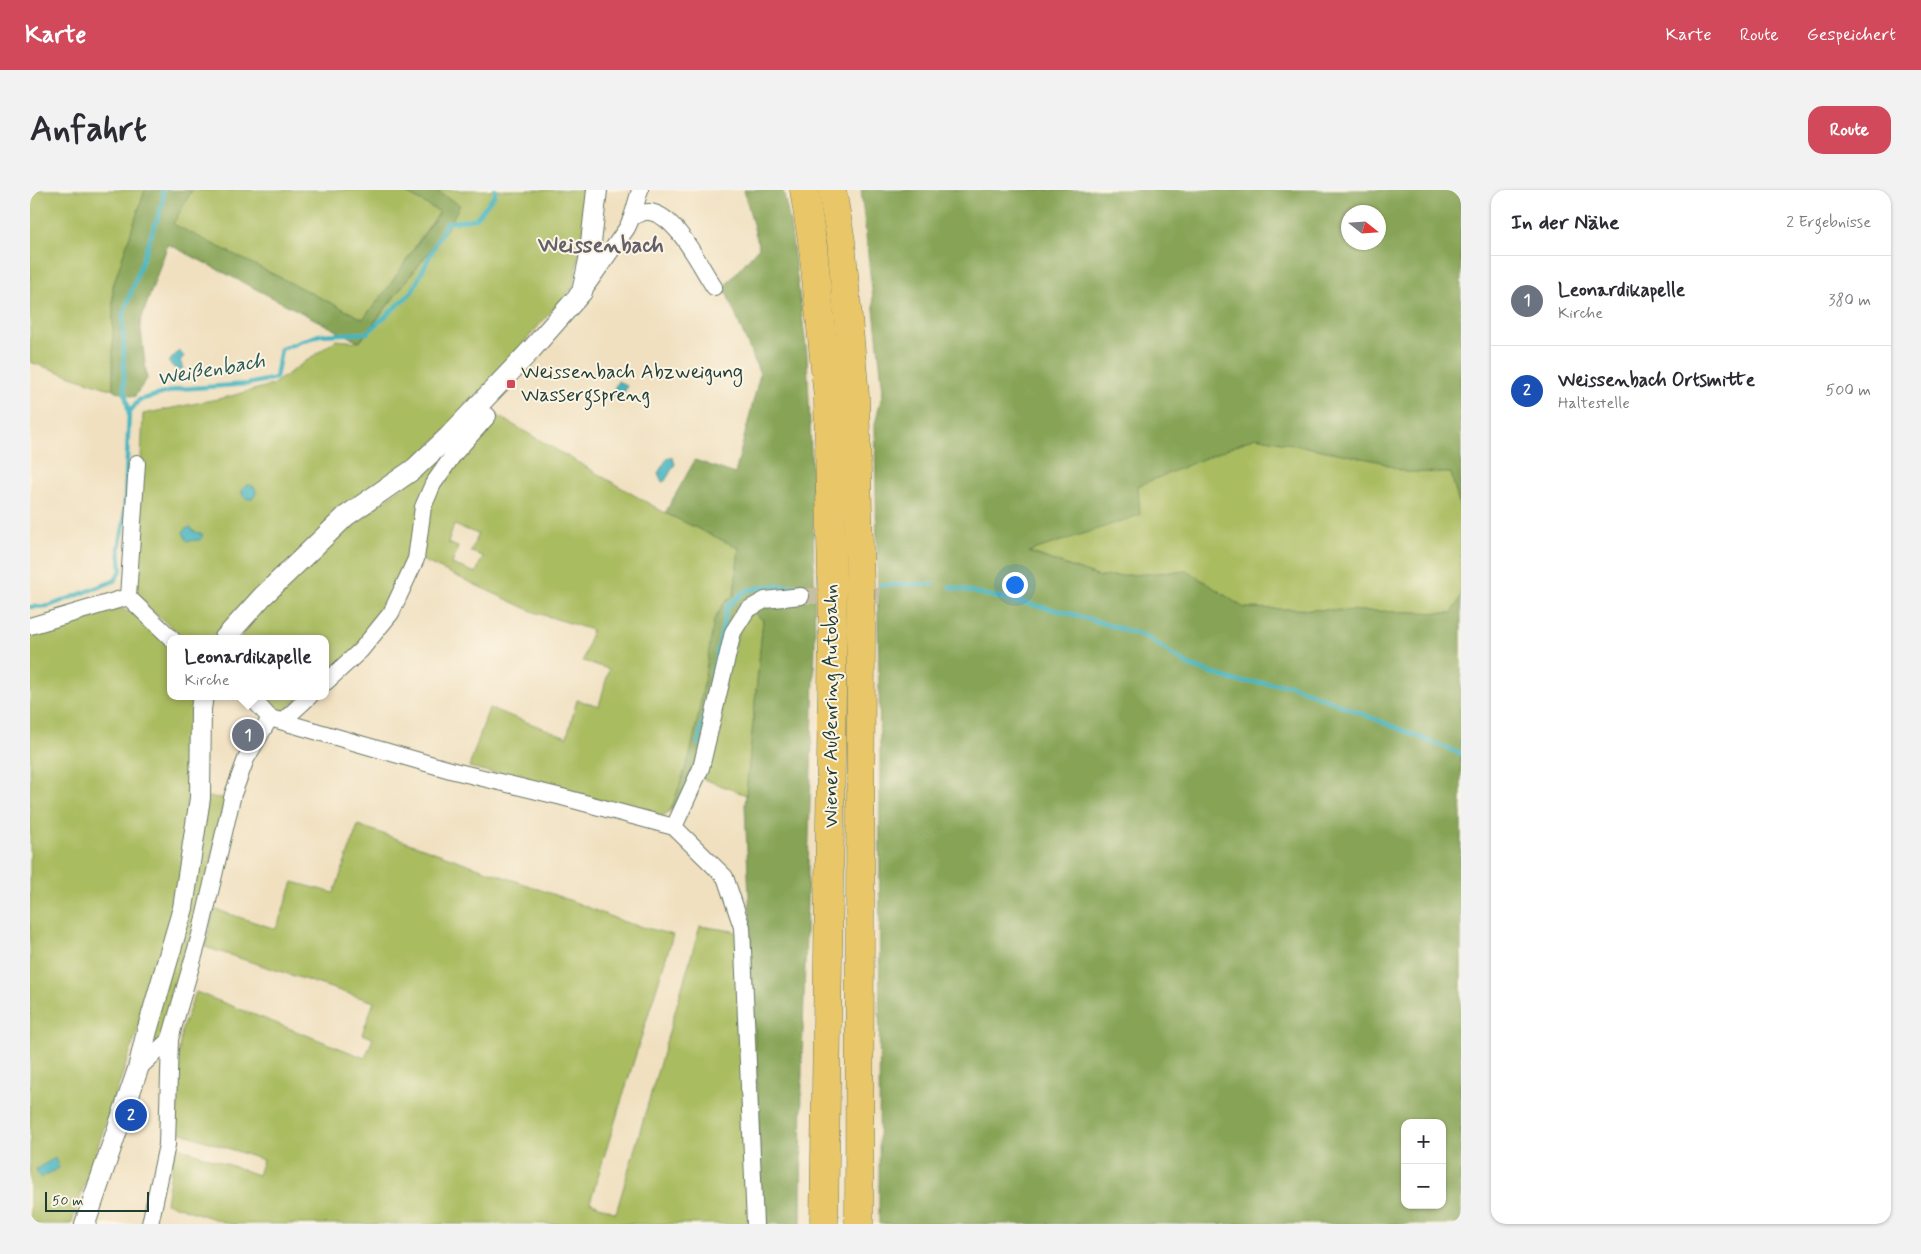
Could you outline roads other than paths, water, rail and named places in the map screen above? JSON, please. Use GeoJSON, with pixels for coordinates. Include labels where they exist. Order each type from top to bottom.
{"type":"FeatureCollection","features":[{"type":"Feature","properties":{"kind":"highway","name":"Wiener Außenring Autobahn"},"geometry":{"type":"LineString","coordinates":[[804,190],[813,247],[828,398],[833,616],[824,1224]]}},
{"type":"Feature","properties":{"kind":"highway","name":"Wiener Außenring Autobahn"},"geometry":{"type":"LineString","coordinates":[[832,190],[841,240],[853,377],[857,466],[861,626],[859,1224]]}},
{"type":"Feature","properties":{"kind":"street"},"geometry":{"type":"LineString","coordinates":[[582,292],[590,260],[597,190]]}},
{"type":"Feature","properties":{"kind":"street"},"geometry":{"type":"LineString","coordinates":[[228,635],[262,597],[346,516],[414,469],[448,438],[531,350],[582,292],[629,222],[640,190]]}},
{"type":"Feature","properties":{"kind":"street"},"geometry":{"type":"LineString","coordinates":[[629,222],[650,212],[661,216],[672,224],[714,287]]}},
{"type":"Feature","properties":{"kind":"street"},"geometry":{"type":"LineString","coordinates":[[329,679],[361,650],[391,613],[416,559],[423,507],[433,484],[454,454],[488,416]]}},
{"type":"Feature","properties":{"kind":"street"},"geometry":{"type":"LineString","coordinates":[[128,597],[137,463]]}},
{"type":"Feature","properties":{"kind":"street"},"geometry":{"type":"LineString","coordinates":[[674,827],[701,768],[733,632],[747,610],[765,600],[801,596]]}},
{"type":"Feature","properties":{"kind":"street"},"geometry":{"type":"LineString","coordinates":[[30,626],[128,597]]}},
{"type":"Feature","properties":{"kind":"street"},"geometry":{"type":"LineString","coordinates":[[128,597],[168,635]]}},
{"type":"Feature","properties":{"kind":"street"},"geometry":{"type":"LineString","coordinates":[[85,1224],[138,1069],[147,1031],[183,908],[200,798],[202,700]]}},
{"type":"Feature","properties":{"kind":"street"},"geometry":{"type":"LineString","coordinates":[[254,700],[276,720],[454,771],[674,827],[725,877],[742,927],[755,1224]]}},
{"type":"Feature","properties":{"kind":"street"},"geometry":{"type":"LineString","coordinates":[[150,1224],[166,1145],[170,1039],[200,935],[233,794],[246,759],[276,720],[304,700]]}},
{"type":"Feature","properties":{"kind":"street"},"geometry":{"type":"LineString","coordinates":[[138,1069],[170,1039]]}},
{"type":"Feature","properties":{"kind":"water"},"geometry":{"type":"Polygon","coordinates":[[[179,351],[184,356],[180,361],[183,368],[178,371],[168,362],[179,351]]]}},
{"type":"Feature","properties":{"kind":"water"},"geometry":{"type":"Polygon","coordinates":[[[618,381],[627,386],[620,400],[611,395],[618,381]]]}},
{"type":"Feature","properties":{"kind":"water"},"geometry":{"type":"Polygon","coordinates":[[[668,457],[673,458],[675,464],[665,481],[662,482],[658,473],[668,457]]]}},
{"type":"Feature","properties":{"kind":"water"},"geometry":{"type":"Polygon","coordinates":[[[246,485],[252,485],[256,492],[252,499],[246,499],[242,495],[242,489],[246,485]]]}},
{"type":"Feature","properties":{"kind":"water"},"geometry":{"type":"Polygon","coordinates":[[[191,527],[193,531],[203,535],[200,540],[187,541],[183,532],[191,527]]]}},
{"type":"Feature","properties":{"kind":"water"},"geometry":{"type":"Polygon","coordinates":[[[55,1158],[59,1168],[40,1178],[36,1169],[55,1158]]]}},
{"type":"Feature","properties":{"kind":"waterway"},"geometry":{"type":"LineString","coordinates":[[129,413],[124,387],[123,315],[163,202],[163,190]]}},
{"type":"Feature","properties":{"kind":"waterway","name":"Weißenbach"},"geometry":{"type":"LineString","coordinates":[[30,607],[49,606],[114,581],[121,570],[119,548],[124,523],[129,413],[139,400],[179,389],[248,384],[276,378],[281,349],[319,335],[367,333],[412,292],[446,223],[475,219],[495,195],[495,190]]}},
{"type":"Feature","properties":{"kind":"waterway"},"geometry":{"type":"LineString","coordinates":[[880,585],[932,584]]}},
{"type":"Feature","properties":{"kind":"waterway"},"geometry":{"type":"LineString","coordinates":[[698,744],[727,607],[745,591],[767,586],[804,586]]}},
{"type":"Feature","properties":{"kind":"waterway"},"geometry":{"type":"LineString","coordinates":[[950,587],[1065,612],[1145,636],[1188,665],[1236,681],[1291,685],[1461,754]]}},
{"type":"Feature","properties":{"kind":"tunnel"},"geometry":{"type":"LineString","coordinates":[[801,596],[880,596]]}},
{"type":"Feature","properties":{"kind":"place","name":"Weissenbach Abzweigung Wassergspreng"},"geometry":{"type":"Point","coordinates":[511,384]}},
{"type":"Feature","properties":{"kind":"place","name":"Leonardikapelle"},"geometry":{"type":"Point","coordinates":[248,735]}},
{"type":"Feature","properties":{"kind":"place","name":"Weissenbach Ortsmitte"},"geometry":{"type":"Point","coordinates":[131,1115]}},
{"type":"Feature","properties":{"kind":"district","name":"Weissenbach"},"geometry":{"type":"Point","coordinates":[601,246]}}]}
